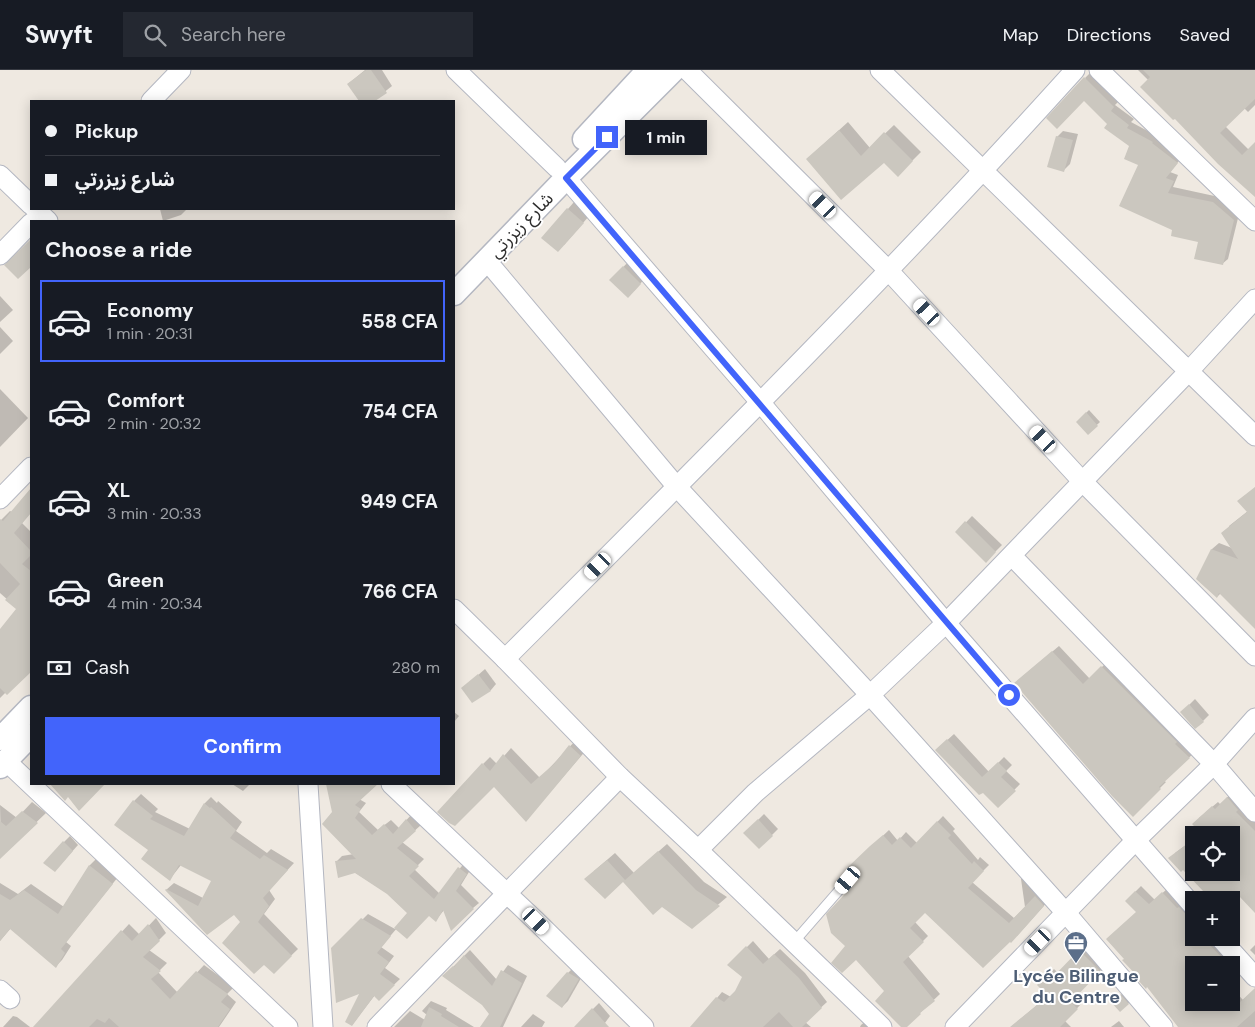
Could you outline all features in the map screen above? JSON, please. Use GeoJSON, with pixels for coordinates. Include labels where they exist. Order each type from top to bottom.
{"type":"FeatureCollection","features":[{"type":"Feature","properties":{"kind":"street"},"geometry":{"type":"LineString","coordinates":[[152,100],[182,70]]}},
{"type":"Feature","properties":{"kind":"street"},"geometry":{"type":"LineString","coordinates":[[456,70],[562,173],[760,402],[946,623],[1185,897]]}},
{"type":"Feature","properties":{"kind":"street","name":"شارع زيزرتي"},"geometry":{"type":"LineString","coordinates":[[455,293],[487,261],[648,70]]}},
{"type":"Feature","properties":{"kind":"street","name":"شارع زيزرتي"},"geometry":{"type":"LineString","coordinates":[[455,276],[562,173],[674,70]]}},
{"type":"Feature","properties":{"kind":"street"},"geometry":{"type":"LineString","coordinates":[[687,70],[888,270],[1082,481],[1255,656]]}},
{"type":"Feature","properties":{"kind":"street"},"geometry":{"type":"LineString","coordinates":[[880,70],[1255,436]]}},
{"type":"Feature","properties":{"kind":"street"},"geometry":{"type":"LineString","coordinates":[[505,659],[677,487],[983,172],[1075,70]]}},
{"type":"Feature","properties":{"kind":"street"},"geometry":{"type":"LineString","coordinates":[[1100,70],[1255,221]]}},
{"type":"Feature","properties":{"kind":"street"},"geometry":{"type":"LineString","coordinates":[[0,175],[30,207]]}},
{"type":"Feature","properties":{"kind":"street"},"geometry":{"type":"LineString","coordinates":[[0,256],[30,224]]}},
{"type":"Feature","properties":{"kind":"street"},"geometry":{"type":"LineString","coordinates":[[487,261],[677,487],[870,695],[1066,913],[1163,1027]]}},
{"type":"Feature","properties":{"kind":"street"},"geometry":{"type":"LineString","coordinates":[[698,850],[755,793],[870,695],[946,623],[1188,372],[1255,299]]}},
{"type":"Feature","properties":{"kind":"street"},"geometry":{"type":"LineString","coordinates":[[0,499],[30,468]]}},
{"type":"Feature","properties":{"kind":"street"},"geometry":{"type":"LineString","coordinates":[[1012,556],[1214,764],[1255,812]]}},
{"type":"Feature","properties":{"kind":"street"},"geometry":{"type":"LineString","coordinates":[[455,610],[620,778],[698,850],[882,1027]]}},
{"type":"Feature","properties":{"kind":"street"},"geometry":{"type":"LineString","coordinates":[[0,739],[30,708]]}},
{"type":"Feature","properties":{"kind":"street"},"geometry":{"type":"LineString","coordinates":[[955,1027],[1136,840],[1214,764],[1255,718]]}},
{"type":"Feature","properties":{"kind":"street"},"geometry":{"type":"LineString","coordinates":[[30,736],[3,764],[288,1027]]}},
{"type":"Feature","properties":{"kind":"street"},"geometry":{"type":"LineString","coordinates":[[377,1027],[620,778]]}},
{"type":"Feature","properties":{"kind":"street"},"geometry":{"type":"LineString","coordinates":[[308,785],[322,1027]]}},
{"type":"Feature","properties":{"kind":"street"},"geometry":{"type":"LineString","coordinates":[[391,785],[507,893],[644,1027]]}},
{"type":"Feature","properties":{"kind":"street"},"geometry":{"type":"LineString","coordinates":[[1227,946],[1255,978]]}},
{"type":"Feature","properties":{"kind":"lane"},"geometry":{"type":"LineString","coordinates":[[794,942],[848,880]]}},
{"type":"Feature","properties":{"kind":"building"},"geometry":{"type":"Polygon","coordinates":[[[366,70],[371,70],[387,93],[376,100],[358,100],[347,84],[366,70]]]}},
{"type":"Feature","properties":{"kind":"building"},"geometry":{"type":"Polygon","coordinates":[[[1143,70],[1255,70],[1255,99],[1220,133],[1242,155],[1255,142],[1255,197],[1218,164],[1175,119],[1173,120],[1140,87],[1150,77],[1143,70]]]}},
{"type":"Feature","properties":{"kind":"building"},"geometry":{"type":"Polygon","coordinates":[[[1084,77],[1114,107],[1111,111],[1129,125],[1127,128],[1153,142],[1178,163],[1166,178],[1174,181],[1168,193],[1213,202],[1234,220],[1223,265],[1194,259],[1198,242],[1171,236],[1172,230],[1119,206],[1138,165],[1124,159],[1129,146],[1104,128],[1107,124],[1084,101],[1057,129],[1046,118],[1084,77]]]}},
{"type":"Feature","properties":{"kind":"building"},"geometry":{"type":"Polygon","coordinates":[[[839,130],[861,156],[884,132],[913,161],[898,177],[884,163],[841,200],[806,159],[839,130]]]}},
{"type":"Feature","properties":{"kind":"building"},"geometry":{"type":"Polygon","coordinates":[[[1056,136],[1073,140],[1064,172],[1047,167],[1056,136]]]}},
{"type":"Feature","properties":{"kind":"building"},"geometry":{"type":"Polygon","coordinates":[[[567,208],[584,223],[558,252],[541,238],[567,208]]]}},
{"type":"Feature","properties":{"kind":"building"},"geometry":{"type":"Polygon","coordinates":[[[30,240],[30,268],[18,279],[4,265],[30,240]]]}},
{"type":"Feature","properties":{"kind":"building"},"geometry":{"type":"Polygon","coordinates":[[[623,266],[641,284],[628,298],[609,280],[623,266]]]}},
{"type":"Feature","properties":{"kind":"building"},"geometry":{"type":"Polygon","coordinates":[[[1086,412],[1098,426],[1088,435],[1076,422],[1086,412]]]}},
{"type":"Feature","properties":{"kind":"building"},"geometry":{"type":"Polygon","coordinates":[[[1255,487],[1255,629],[1219,593],[1217,598],[1196,579],[1211,549],[1238,559],[1221,533],[1247,512],[1237,501],[1255,487]]]}},
{"type":"Feature","properties":{"kind":"building"},"geometry":{"type":"Polygon","coordinates":[[[30,489],[30,514],[14,533],[30,550],[30,556],[22,564],[30,570],[30,673],[7,695],[0,688],[0,629],[16,609],[5,600],[20,584],[0,563],[0,519],[3,521],[30,489]]]}},
{"type":"Feature","properties":{"kind":"building"},"geometry":{"type":"Polygon","coordinates":[[[965,521],[996,552],[986,563],[955,532],[965,521]]]}},
{"type":"Feature","properties":{"kind":"building"},"geometry":{"type":"Polygon","coordinates":[[[1052,651],[1083,684],[1101,666],[1177,742],[1175,744],[1190,758],[1159,787],[1161,789],[1133,817],[1112,796],[1014,683],[1052,651]]]}},
{"type":"Feature","properties":{"kind":"building"},"geometry":{"type":"Polygon","coordinates":[[[478,674],[491,691],[472,703],[461,688],[478,674]]]}},
{"type":"Feature","properties":{"kind":"building"},"geometry":{"type":"Polygon","coordinates":[[[1189,704],[1204,722],[1195,729],[1180,712],[1189,704]]]}},
{"type":"Feature","properties":{"kind":"building"},"geometry":{"type":"Polygon","coordinates":[[[947,739],[982,777],[998,762],[1007,771],[1001,777],[1016,791],[998,808],[983,793],[979,795],[935,750],[947,739]]]}},
{"type":"Feature","properties":{"kind":"building"},"geometry":{"type":"Polygon","coordinates":[[[569,745],[581,756],[526,822],[494,787],[455,826],[437,812],[482,763],[490,771],[503,754],[531,784],[554,764],[569,745]]]}},
{"type":"Feature","properties":{"kind":"building"},"geometry":{"type":"Polygon","coordinates":[[[51,785],[104,785],[79,811],[68,797],[65,801],[51,785]]]}},
{"type":"Feature","properties":{"kind":"building"},"geometry":{"type":"Polygon","coordinates":[[[326,785],[377,785],[355,805],[361,809],[355,818],[372,835],[384,824],[393,834],[406,819],[416,831],[397,848],[419,866],[409,876],[434,899],[458,867],[467,874],[456,891],[474,909],[451,931],[443,910],[436,922],[429,916],[407,939],[394,928],[407,913],[387,894],[355,873],[338,878],[335,861],[356,859],[322,824],[332,812],[326,785]]]}},
{"type":"Feature","properties":{"kind":"building"},"geometry":{"type":"Polygon","coordinates":[[[1227,797],[1238,810],[1236,812],[1255,831],[1255,913],[1240,897],[1240,891],[1203,891],[1194,881],[1240,881],[1240,826],[1194,826],[1192,824],[1212,806],[1215,809],[1227,797]]]}},
{"type":"Feature","properties":{"kind":"building"},"geometry":{"type":"Polygon","coordinates":[[[133,800],[153,816],[150,819],[184,836],[204,803],[236,830],[230,838],[260,859],[264,855],[288,870],[263,898],[269,906],[258,922],[292,956],[274,974],[264,965],[254,974],[222,943],[240,922],[234,915],[207,935],[165,890],[198,906],[211,881],[179,865],[170,881],[141,859],[148,850],[114,825],[133,800]]]}},
{"type":"Feature","properties":{"kind":"building"},"geometry":{"type":"Polygon","coordinates":[[[22,811],[38,823],[0,859],[0,821],[6,826],[22,811]]]}},
{"type":"Feature","properties":{"kind":"building"},"geometry":{"type":"Polygon","coordinates":[[[758,819],[773,836],[759,849],[743,833],[758,819]]]}},
{"type":"Feature","properties":{"kind":"building"},"geometry":{"type":"Polygon","coordinates":[[[937,821],[951,835],[948,838],[972,864],[974,861],[984,871],[968,888],[1009,923],[1035,896],[1044,906],[1011,943],[983,968],[925,913],[910,928],[924,942],[903,962],[935,1001],[907,1027],[901,1027],[875,1001],[884,991],[856,960],[842,973],[831,963],[845,946],[831,933],[826,914],[859,879],[848,867],[883,835],[892,845],[900,837],[911,848],[937,821]]]}},
{"type":"Feature","properties":{"kind":"building"},"geometry":{"type":"Polygon","coordinates":[[[63,841],[73,851],[55,872],[43,863],[63,841]]]}},
{"type":"Feature","properties":{"kind":"building"},"geometry":{"type":"Polygon","coordinates":[[[1185,846],[1185,872],[1183,870],[1181,872],[1168,858],[1185,846]]]}},
{"type":"Feature","properties":{"kind":"building"},"geometry":{"type":"Polygon","coordinates":[[[658,851],[696,890],[720,906],[692,929],[662,907],[653,915],[623,882],[605,899],[584,879],[607,860],[625,880],[658,851]]]}},
{"type":"Feature","properties":{"kind":"building"},"geometry":{"type":"Polygon","coordinates":[[[89,865],[113,884],[61,949],[65,953],[56,968],[10,929],[0,941],[0,894],[10,900],[24,890],[58,914],[89,865]]]}},
{"type":"Feature","properties":{"kind":"building"},"geometry":{"type":"Polygon","coordinates":[[[1135,891],[1149,904],[1162,892],[1185,913],[1185,946],[1211,946],[1220,956],[1185,956],[1185,1011],[1240,1011],[1240,1002],[1255,988],[1255,1011],[1237,1027],[1178,1027],[1106,939],[1136,912],[1125,901],[1135,891]]]}},
{"type":"Feature","properties":{"kind":"building"},"geometry":{"type":"Polygon","coordinates":[[[361,918],[391,936],[377,953],[389,962],[380,974],[395,985],[379,1001],[374,996],[352,1026],[345,1022],[359,994],[336,1003],[331,948],[361,918]]]}},
{"type":"Feature","properties":{"kind":"building"},"geometry":{"type":"Polygon","coordinates":[[[148,924],[160,941],[143,957],[161,971],[151,979],[170,999],[196,971],[228,994],[221,1002],[230,1009],[218,1027],[119,1027],[109,1018],[105,1023],[97,1019],[89,1027],[33,1027],[121,930],[132,941],[148,924]]]}},
{"type":"Feature","properties":{"kind":"building"},"geometry":{"type":"Polygon","coordinates":[[[746,946],[763,964],[774,954],[799,978],[822,1008],[802,1027],[793,1027],[779,1012],[763,1027],[690,1027],[716,997],[724,1002],[735,991],[742,977],[727,965],[746,946]]]}},
{"type":"Feature","properties":{"kind":"building"},"geometry":{"type":"Polygon","coordinates":[[[1079,950],[1100,971],[1071,1002],[1078,1009],[1060,1027],[1010,1027],[1048,996],[1037,985],[1048,973],[1052,978],[1079,950]]]}},
{"type":"Feature","properties":{"kind":"building"},"geometry":{"type":"Polygon","coordinates":[[[464,955],[492,986],[501,970],[522,983],[500,1027],[480,1027],[489,1014],[482,1005],[442,976],[454,967],[464,955]]]}},
{"type":"Feature","properties":{"kind":"building"},"geometry":{"type":"Polygon","coordinates":[[[567,972],[579,979],[562,1008],[546,996],[567,972]]]}},
{"type":"Feature","properties":{"kind":"building"},"geometry":{"type":"Polygon","coordinates":[[[1120,994],[1129,1004],[1120,1012],[1111,1002],[1120,994]]]}},
{"type":"Feature","properties":{"kind":"building"},"geometry":{"type":"Polygon","coordinates":[[[429,1007],[442,1014],[441,1016],[459,1027],[421,1027],[429,1007]]]}},
{"type":"Feature","properties":{"kind":"building"},"geometry":{"type":"Polygon","coordinates":[[[592,1008],[609,1027],[574,1027],[592,1008]]]}},
{"type":"Feature","properties":{"kind":"place","name":"Lycée Bilingue du Centre"},"geometry":{"type":"Point","coordinates":[1076,964]}},
{"type":"Feature","properties":{"kind":"route"},"geometry":{"type":"LineString","coordinates":[[607,137],[566,178],[760,402],[1009,695]]}}]}
